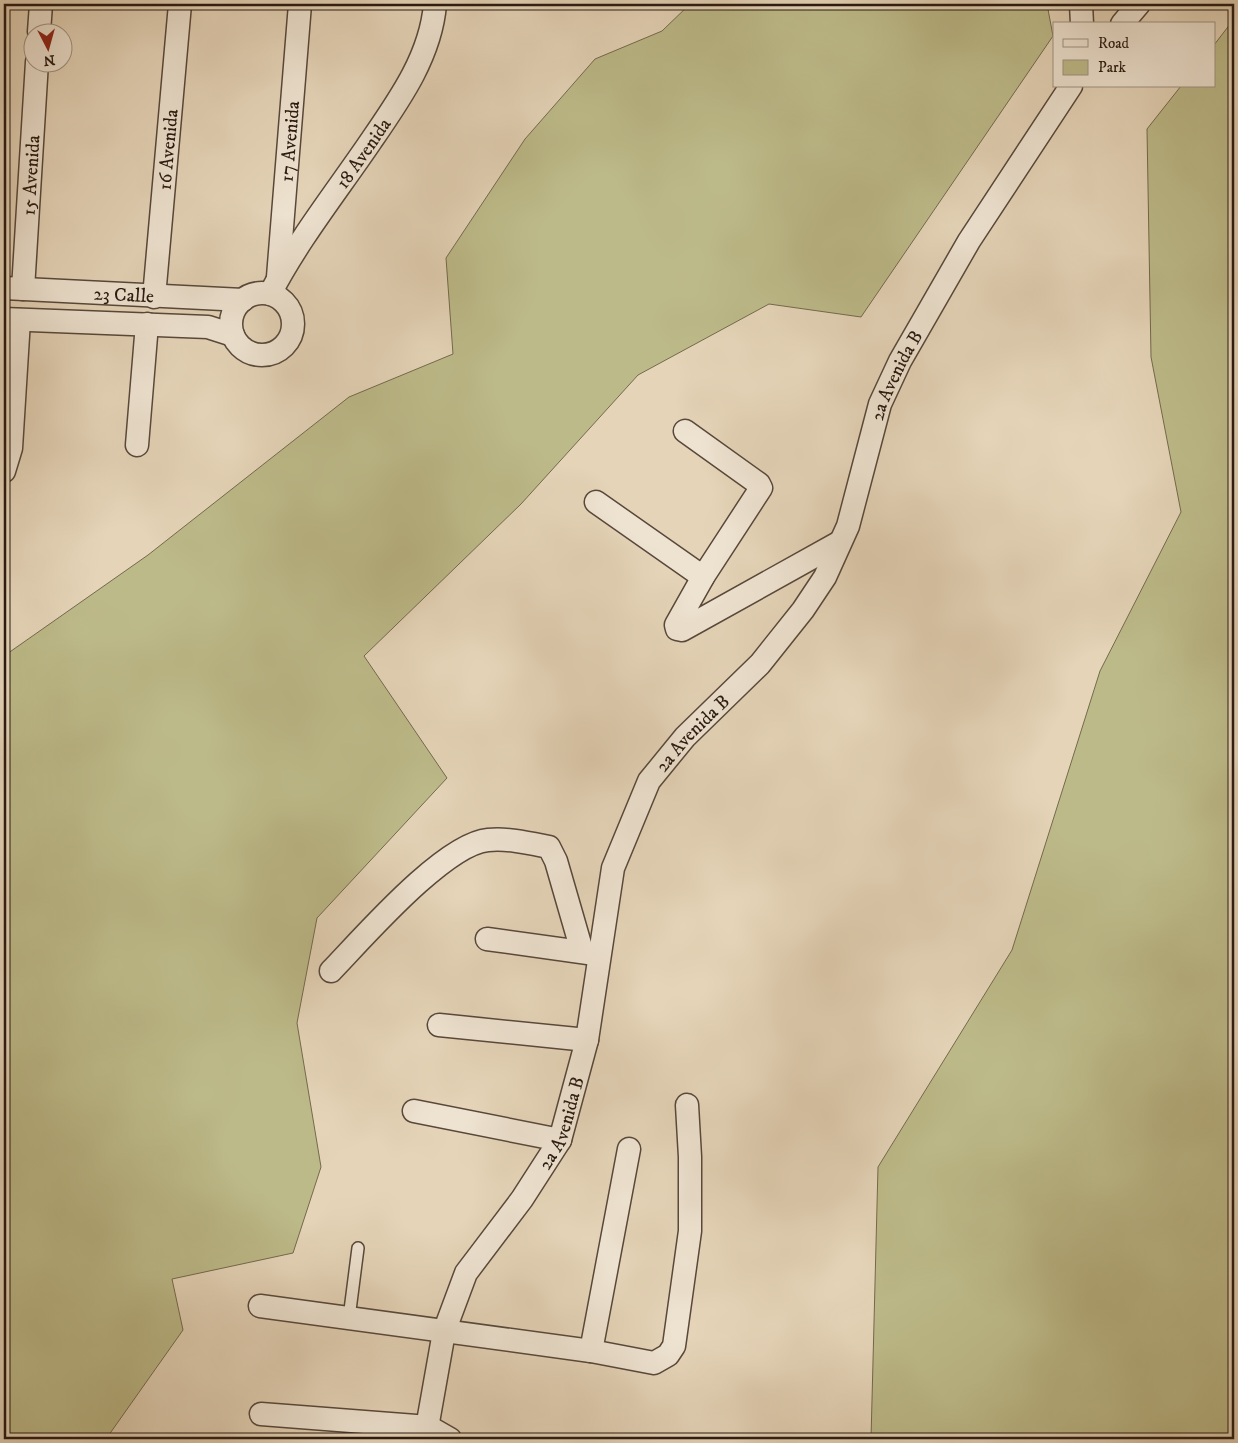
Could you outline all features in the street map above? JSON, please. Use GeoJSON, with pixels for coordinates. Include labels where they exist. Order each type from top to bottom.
{"type":"FeatureCollection","features":[{"type":"Feature","properties":{"kind":"street"},"geometry":{"type":"LineString","coordinates":[[40,22],[41,4]]}},
{"type":"Feature","properties":{"kind":"street","name":"16 Avenida"},"geometry":{"type":"LineString","coordinates":[[154,297],[180,4]]}},
{"type":"Feature","properties":{"kind":"street","name":"17 Avenida"},"geometry":{"type":"LineString","coordinates":[[274,286],[300,4]]}},
{"type":"Feature","properties":{"kind":"street","name":"18 Avenida"},"geometry":{"type":"LineString","coordinates":[[274,286],[394,108],[420,61],[434,19],[435,4]]}},
{"type":"Feature","properties":{"kind":"street"},"geometry":{"type":"LineString","coordinates":[[1081,4],[1082,22]]}},
{"type":"Feature","properties":{"kind":"street"},"geometry":{"type":"LineString","coordinates":[[1124,22],[1139,4]]}},
{"type":"Feature","properties":{"kind":"street","name":"15 Avenida"},"geometry":{"type":"LineString","coordinates":[[13,289],[36,72]]}},
{"type":"Feature","properties":{"kind":"street","name":"2a Avenida B"},"geometry":{"type":"LineString","coordinates":[[427,1433],[444,1332],[466,1273],[522,1199],[560,1140],[587,1040],[591,953],[613,868],[649,780],[684,737],[760,664],[803,610],[825,577],[848,526],[880,404],[900,361],[969,241],[1070,88]]}},
{"type":"Feature","properties":{"kind":"street"},"geometry":{"type":"LineString","coordinates":[[274,286],[292,316],[292,333],[284,346],[271,354],[261,355],[245,350],[233,335],[232,315],[243,300],[274,286]]}},
{"type":"Feature","properties":{"kind":"street","name":"23 Calle"},"geometry":{"type":"LineString","coordinates":[[13,289],[243,300]]}},
{"type":"Feature","properties":{"kind":"street"},"geometry":{"type":"LineString","coordinates":[[4,471],[11,448],[12,320]]}},
{"type":"Feature","properties":{"kind":"street","name":"23 Calle"},"geometry":{"type":"LineString","coordinates":[[12,320],[147,324],[208,328],[233,335]]}},
{"type":"Feature","properties":{"kind":"street"},"geometry":{"type":"LineString","coordinates":[[137,446],[147,324]]}},
{"type":"Feature","properties":{"kind":"street"},"geometry":{"type":"LineString","coordinates":[[685,431],[759,484],[761,488],[703,577],[676,625],[677,629],[682,630],[840,542]]}},
{"type":"Feature","properties":{"kind":"street"},"geometry":{"type":"LineString","coordinates":[[596,502],[703,577]]}},
{"type":"Feature","properties":{"kind":"street"},"geometry":{"type":"LineString","coordinates":[[331,971],[428,874],[466,846],[487,840],[515,840],[549,847],[591,953],[488,939]]}},
{"type":"Feature","properties":{"kind":"street"},"geometry":{"type":"LineString","coordinates":[[438,1025],[587,1040]]}},
{"type":"Feature","properties":{"kind":"street"},"geometry":{"type":"LineString","coordinates":[[260,1306],[591,1351],[654,1363],[668,1355],[674,1346],[690,1231],[688,1105]]}},
{"type":"Feature","properties":{"kind":"street"},"geometry":{"type":"LineString","coordinates":[[414,1111],[560,1140]]}},
{"type":"Feature","properties":{"kind":"street"},"geometry":{"type":"LineString","coordinates":[[591,1351],[629,1149]]}},
{"type":"Feature","properties":{"kind":"street"},"geometry":{"type":"LineString","coordinates":[[261,1414],[427,1433],[450,1439]]}},
{"type":"Feature","properties":{"kind":"lane"},"geometry":{"type":"LineString","coordinates":[[349,1318],[358,1248]]}},
{"type":"Feature","properties":{"kind":"green space"},"geometry":{"type":"Polygon","coordinates":[[[690,4],[1047,4],[1053,36],[861,317],[769,304],[638,375],[521,504],[364,656],[447,778],[317,918],[297,1023],[321,1167],[293,1253],[172,1279],[183,1330],[106,1439],[4,1439],[4,656],[148,555],[349,397],[453,354],[446,258],[525,139],[595,59],[662,31],[690,4]]]}},
{"type":"Feature","properties":{"kind":"green space"},"geometry":{"type":"Polygon","coordinates":[[[1234,19],[1234,1439],[871,1439],[878,1167],[1012,950],[1100,671],[1181,512],[1151,357],[1147,129],[1179,88],[1216,88],[1216,42],[1234,19]]]}}]}
